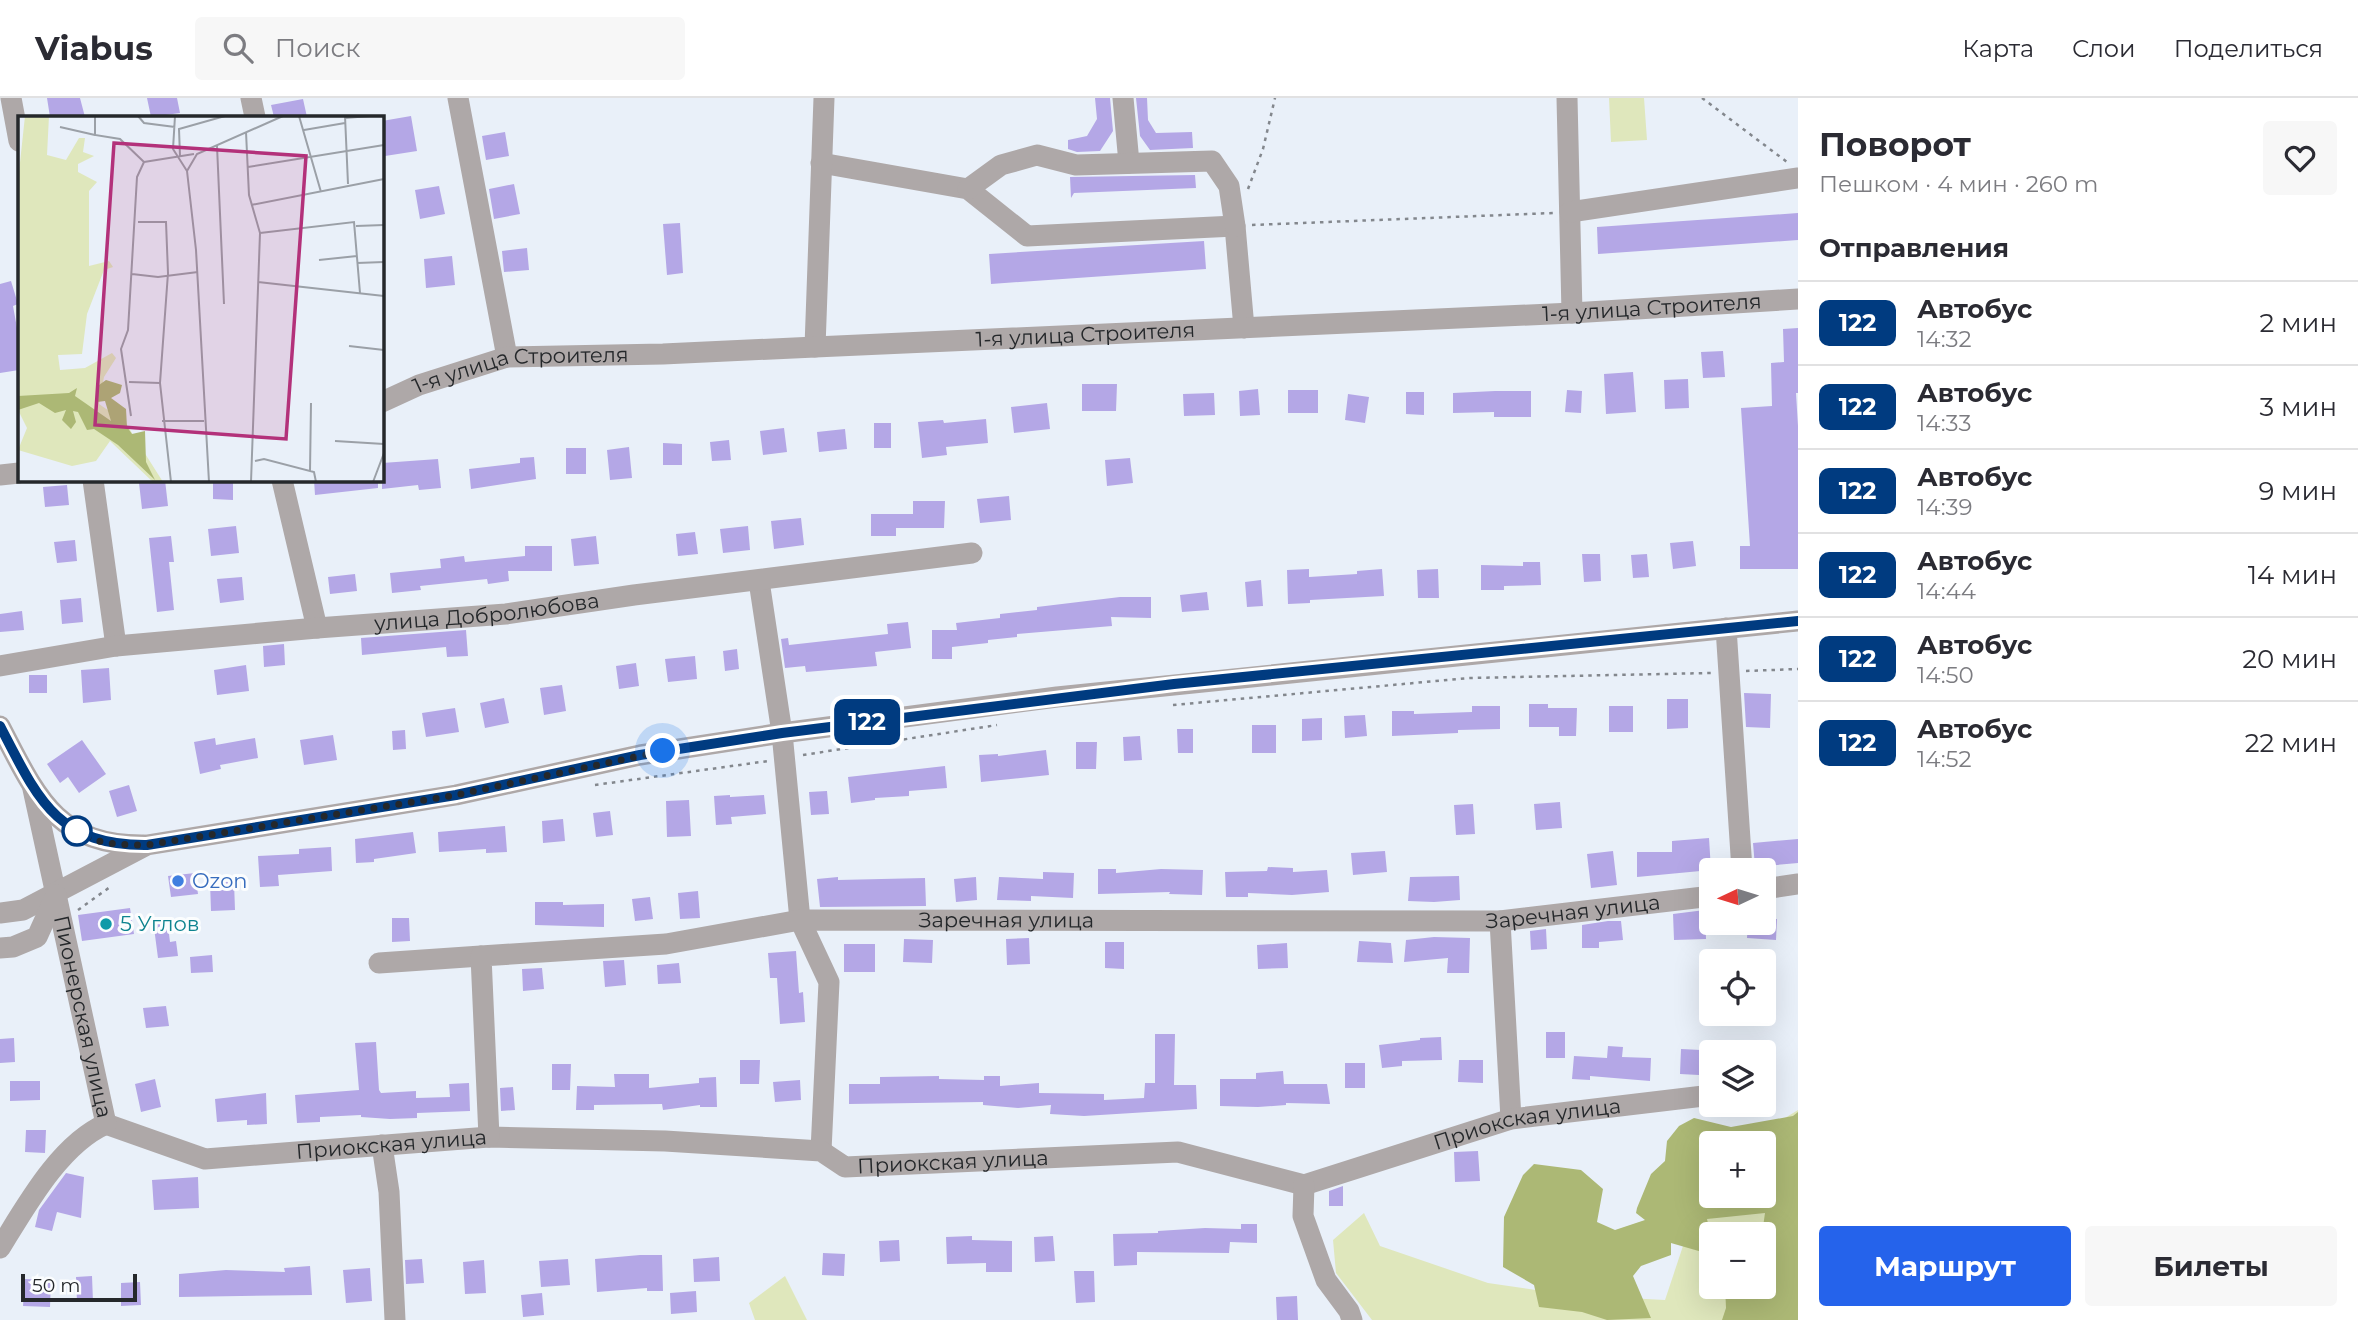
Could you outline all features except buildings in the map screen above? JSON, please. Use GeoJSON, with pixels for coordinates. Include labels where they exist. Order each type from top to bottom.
{"type":"FeatureCollection","features":[{"type":"Feature","properties":{"kind":"street"},"geometry":{"type":"LineString","coordinates":[[11,98],[18,136]]}},
{"type":"Feature","properties":{"kind":"street"},"geometry":{"type":"LineString","coordinates":[[251,98],[255,116]]}},
{"type":"Feature","properties":{"kind":"street"},"geometry":{"type":"LineString","coordinates":[[458,98],[507,357]]}},
{"type":"Feature","properties":{"kind":"street"},"geometry":{"type":"LineString","coordinates":[[815,348],[824,98]]}},
{"type":"Feature","properties":{"kind":"street"},"geometry":{"type":"LineString","coordinates":[[1123,98],[1129,163]]}},
{"type":"Feature","properties":{"kind":"street"},"geometry":{"type":"LineString","coordinates":[[1567,98],[1572,313]]}},
{"type":"Feature","properties":{"kind":"street"},"geometry":{"type":"LineString","coordinates":[[968,189],[1001,165],[1037,155],[1076,165],[1212,161],[1229,186],[1244,328]]}},
{"type":"Feature","properties":{"kind":"street"},"geometry":{"type":"LineString","coordinates":[[821,163],[968,189],[1027,236],[1235,226]]}},
{"type":"Feature","properties":{"kind":"street"},"geometry":{"type":"LineString","coordinates":[[1570,212],[1793,170]]}},
{"type":"Feature","properties":{"kind":"street","name":"1-я улица Строителя"},"geometry":{"type":"LineString","coordinates":[[383,402],[419,385],[507,357],[815,348],[1572,313],[1798,299]]}},
{"type":"Feature","properties":{"kind":"street"},"geometry":{"type":"LineString","coordinates":[[0,475],[18,473]]}},
{"type":"Feature","properties":{"kind":"street"},"geometry":{"type":"LineString","coordinates":[[93,481],[116,646]]}},
{"type":"Feature","properties":{"kind":"street"},"geometry":{"type":"LineString","coordinates":[[282,481],[317,628]]}},
{"type":"Feature","properties":{"kind":"street","name":"улица Добролюбова"},"geometry":{"type":"LineString","coordinates":[[0,666],[116,646],[506,614],[634,595],[972,553]]}},
{"type":"Feature","properties":{"kind":"street"},"geometry":{"type":"LineString","coordinates":[[759,581],[782,733],[800,920],[829,982],[821,1151]]}},
{"type":"Feature","properties":{"kind":"street"},"geometry":{"type":"LineString","coordinates":[[0,913],[23,910],[56,895],[147,845],[456,795],[640,755],[782,733],[1161,686],[1798,621]]}},
{"type":"Feature","properties":{"kind":"street"},"geometry":{"type":"LineString","coordinates":[[1726,628],[1741,858]]}},
{"type":"Feature","properties":{"kind":"street","name":"Пионерская улица"},"geometry":{"type":"LineString","coordinates":[[0,726],[33,789],[58,817],[81,834],[114,844],[147,845]]}},
{"type":"Feature","properties":{"kind":"street","name":"Пионерская улица"},"geometry":{"type":"LineString","coordinates":[[0,1248],[41,1184],[89,1131],[106,1124],[33,789]]}},
{"type":"Feature","properties":{"kind":"street"},"geometry":{"type":"LineString","coordinates":[[1776,887],[1798,884]]}},
{"type":"Feature","properties":{"kind":"street"},"geometry":{"type":"LineString","coordinates":[[0,948],[13,947],[37,937],[56,895]]}},
{"type":"Feature","properties":{"kind":"street","name":"Заречная улица"},"geometry":{"type":"LineString","coordinates":[[379,963],[666,944],[800,920],[1500,921],[1699,898]]}},
{"type":"Feature","properties":{"kind":"street"},"geometry":{"type":"LineString","coordinates":[[1500,921],[1511,1119]]}},
{"type":"Feature","properties":{"kind":"street"},"geometry":{"type":"LineString","coordinates":[[481,956],[489,1137]]}},
{"type":"Feature","properties":{"kind":"street","name":"Приокская улица"},"geometry":{"type":"LineString","coordinates":[[106,1124],[205,1159],[489,1137],[665,1141],[821,1151],[845,1167],[1178,1152],[1304,1185],[1511,1119],[1699,1097]]}},
{"type":"Feature","properties":{"kind":"street"},"geometry":{"type":"LineString","coordinates":[[382,1145],[389,1192],[395,1320]]}},
{"type":"Feature","properties":{"kind":"street"},"geometry":{"type":"LineString","coordinates":[[1304,1185],[1303,1216],[1326,1280],[1349,1311],[1352,1320]]}},
{"type":"Feature","properties":{"kind":"path"},"geometry":{"type":"LineString","coordinates":[[1275,98],[1263,149],[1235,226],[1570,212]]}},
{"type":"Feature","properties":{"kind":"path"},"geometry":{"type":"LineString","coordinates":[[1702,98],[1793,170]]}},
{"type":"Feature","properties":{"kind":"path"},"geometry":{"type":"LineString","coordinates":[[1170,705],[1469,678],[1729,673],[1798,669]]}},
{"type":"Feature","properties":{"kind":"path"},"geometry":{"type":"LineString","coordinates":[[590,785],[1009,723]]}},
{"type":"Feature","properties":{"kind":"path"},"geometry":{"type":"LineString","coordinates":[[62,922],[114,884]]}},
{"type":"Feature","properties":{"kind":"green space"},"geometry":{"type":"Polygon","coordinates":[[[1609,98],[1644,98],[1647,140],[1611,142],[1609,98]]]}},
{"type":"Feature","properties":{"kind":"green space"},"geometry":{"type":"Polygon","coordinates":[[[1798,1110],[1798,1320],[1372,1320],[1336,1273],[1333,1240],[1364,1213],[1380,1246],[1488,1283],[1570,1295],[1665,1300],[1691,1222],[1729,1208],[1776,1208],[1776,1131],[1767,1131],[1798,1110]]]}},
{"type":"Feature","properties":{"kind":"green space"},"geometry":{"type":"Polygon","coordinates":[[[1798,1112],[1798,1320],[1722,1320],[1726,1299],[1776,1299],[1776,1222],[1764,1222],[1765,1213],[1699,1222],[1699,1251],[1671,1243],[1671,1255],[1641,1266],[1633,1276],[1651,1318],[1607,1320],[1582,1312],[1539,1307],[1534,1285],[1503,1267],[1504,1217],[1523,1175],[1534,1164],[1581,1170],[1603,1189],[1597,1222],[1615,1230],[1645,1220],[1636,1213],[1637,1208],[1651,1174],[1665,1161],[1667,1141],[1679,1126],[1694,1118],[1731,1127],[1793,1116],[1798,1112]]]}},
{"type":"Feature","properties":{"kind":"green space"},"geometry":{"type":"Polygon","coordinates":[[[785,1276],[807,1320],[755,1320],[749,1303],[785,1276]]]}},
{"type":"Feature","properties":{"kind":"bus line","name":"122"},"geometry":{"type":"LineString","coordinates":[[0,726],[33,789],[58,817],[81,834],[98,841],[147,845],[456,795],[640,755],[782,733],[1174,684],[1798,621]]}},
{"type":"Feature","properties":{"kind":"place","name":"Ozon"},"geometry":{"type":"Point","coordinates":[178,881]}},
{"type":"Feature","properties":{"kind":"place","name":"5 Углов"},"geometry":{"type":"Point","coordinates":[106,924]}},
{"type":"Feature","properties":{"kind":"route"},"geometry":{"type":"LineString","coordinates":[[77,831],[98,841],[147,845],[456,795],[663,751]]}}]}
